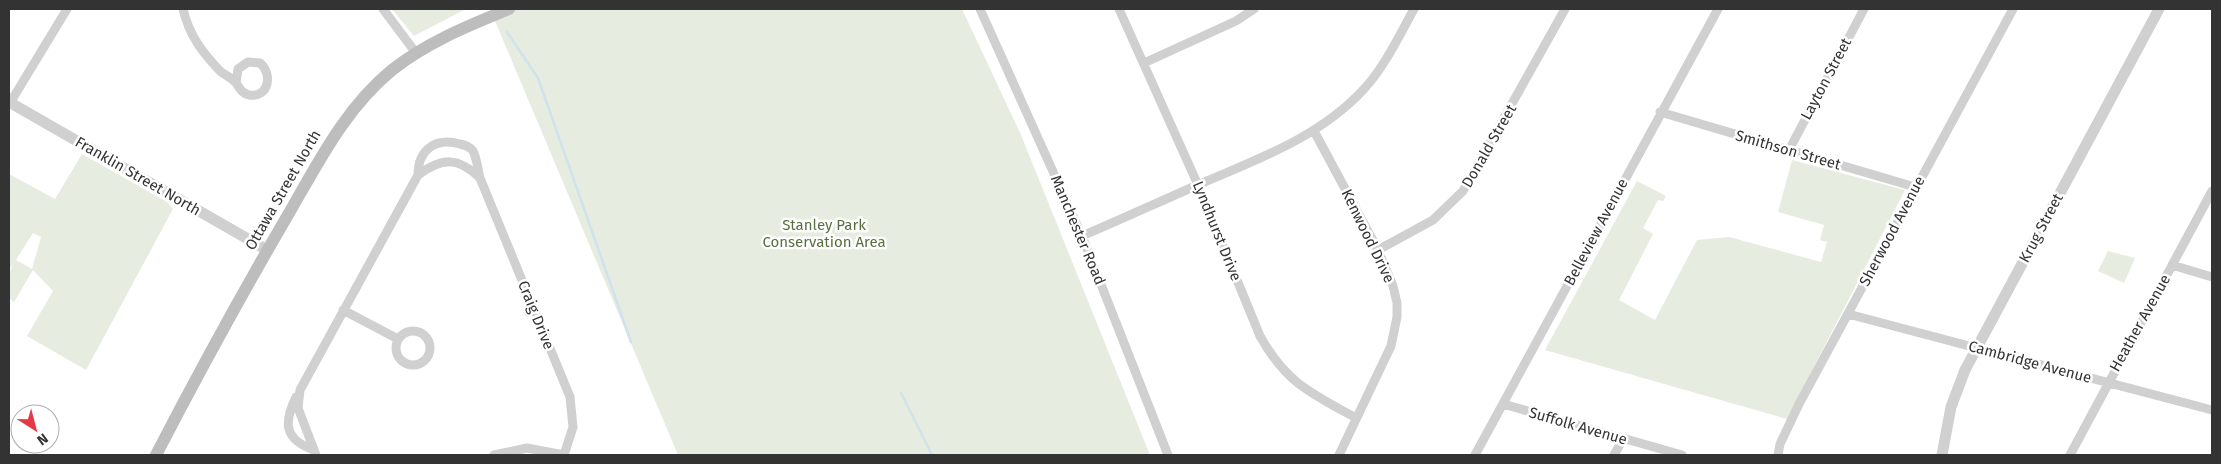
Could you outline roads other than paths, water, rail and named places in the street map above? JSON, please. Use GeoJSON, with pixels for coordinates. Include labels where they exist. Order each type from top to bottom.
{"type":"FeatureCollection","features":[{"type":"Feature","properties":{"kind":"main road","name":"Ottawa Street North"},"geometry":{"type":"LineString","coordinates":[[156,455],[267,250],[332,138],[372,89],[392,70],[438,40],[509,9]]}},
{"type":"Feature","properties":{"kind":"street"},"geometry":{"type":"LineString","coordinates":[[10,103],[66,9]]}},
{"type":"Feature","properties":{"kind":"street"},"geometry":{"type":"LineString","coordinates":[[183,9],[187,24],[200,50],[236,83]]}},
{"type":"Feature","properties":{"kind":"street"},"geometry":{"type":"LineString","coordinates":[[383,9],[416,53]]}},
{"type":"Feature","properties":{"kind":"street","name":"Manchester Road"},"geometry":{"type":"LineString","coordinates":[[980,9],[1082,236],[1168,455]]}},
{"type":"Feature","properties":{"kind":"street","name":"Lyndhurst Drive"},"geometry":{"type":"LineString","coordinates":[[1119,9],[1198,185],[1260,336],[1271,356],[1282,371],[1308,392],[1356,418]]}},
{"type":"Feature","properties":{"kind":"street"},"geometry":{"type":"LineString","coordinates":[[1144,62],[1236,21],[1254,9]]}},
{"type":"Feature","properties":{"kind":"street"},"geometry":{"type":"LineString","coordinates":[[1082,236],[1268,155],[1314,131],[1338,114],[1365,89],[1387,57],[1414,9]]}},
{"type":"Feature","properties":{"kind":"street","name":"Donald Street"},"geometry":{"type":"LineString","coordinates":[[1378,250],[1433,220],[1463,191],[1565,9]]}},
{"type":"Feature","properties":{"kind":"street","name":"Belleview Avenue"},"geometry":{"type":"LineString","coordinates":[[1475,455],[1660,112],[1718,9]]}},
{"type":"Feature","properties":{"kind":"street","name":"Layton Street"},"geometry":{"type":"LineString","coordinates":[[1789,150],[1864,9]]}},
{"type":"Feature","properties":{"kind":"street","name":"Sherwood Avenue"},"geometry":{"type":"LineString","coordinates":[[1778,455],[1780,444],[1798,404],[2013,9]]}},
{"type":"Feature","properties":{"kind":"street","name":"Krug Street"},"geometry":{"type":"LineString","coordinates":[[1942,455],[1951,407],[1977,348],[2159,9]]}},
{"type":"Feature","properties":{"kind":"street","name":"Franklin Street North"},"geometry":{"type":"LineString","coordinates":[[10,103],[267,250]]}},
{"type":"Feature","properties":{"kind":"street","name":"Smithson Street"},"geometry":{"type":"LineString","coordinates":[[1660,112],[1915,187]]}},
{"type":"Feature","properties":{"kind":"street","name":"Kenwood Drive"},"geometry":{"type":"LineString","coordinates":[[1314,131],[1378,250],[1393,286],[1398,317],[1394,338],[1385,362],[1339,455]]}},
{"type":"Feature","properties":{"kind":"street","name":"Craig Drive"},"geometry":{"type":"LineString","coordinates":[[315,452],[297,441],[288,426],[288,416],[343,310],[418,175],[418,162],[433,145],[446,141],[468,146],[473,151],[480,178],[570,397],[573,427],[564,455]]}},
{"type":"Feature","properties":{"kind":"street"},"geometry":{"type":"LineString","coordinates":[[418,175],[432,165],[445,162],[458,163],[469,168],[480,178]]}},
{"type":"Feature","properties":{"kind":"street","name":"Heather Avenue"},"geometry":{"type":"LineString","coordinates":[[2070,455],[2212,191]]}},
{"type":"Feature","properties":{"kind":"street"},"geometry":{"type":"LineString","coordinates":[[2172,265],[2212,277]]}},
{"type":"Feature","properties":{"kind":"street"},"geometry":{"type":"LineString","coordinates":[[343,310],[398,340]]}},
{"type":"Feature","properties":{"kind":"street","name":"Cambridge Avenue"},"geometry":{"type":"LineString","coordinates":[[1848,314],[2212,410]]}},
{"type":"Feature","properties":{"kind":"street","name":"Craig Drive"},"geometry":{"type":"LineString","coordinates":[[300,390],[298,408],[315,452]]}},
{"type":"Feature","properties":{"kind":"street","name":"Suffolk Avenue"},"geometry":{"type":"LineString","coordinates":[[1503,404],[1682,455]]}},
{"type":"Feature","properties":{"kind":"street"},"geometry":{"type":"LineString","coordinates":[[1614,455],[1623,439]]}},
{"type":"Feature","properties":{"kind":"street"},"geometry":{"type":"LineString","coordinates":[[494,455],[527,448],[564,455]]}},
{"type":"Feature","properties":{"kind":"waterway"},"geometry":{"type":"LineString","coordinates":[[507,32],[538,78],[631,342]]}},
{"type":"Feature","properties":{"kind":"waterway"},"geometry":{"type":"LineString","coordinates":[[901,393],[932,455]]}},
{"type":"Feature","properties":{"kind":"park label","name":"Stanley Park Conservation Area"},"geometry":{"type":"Point","coordinates":[824,234]}}]}
